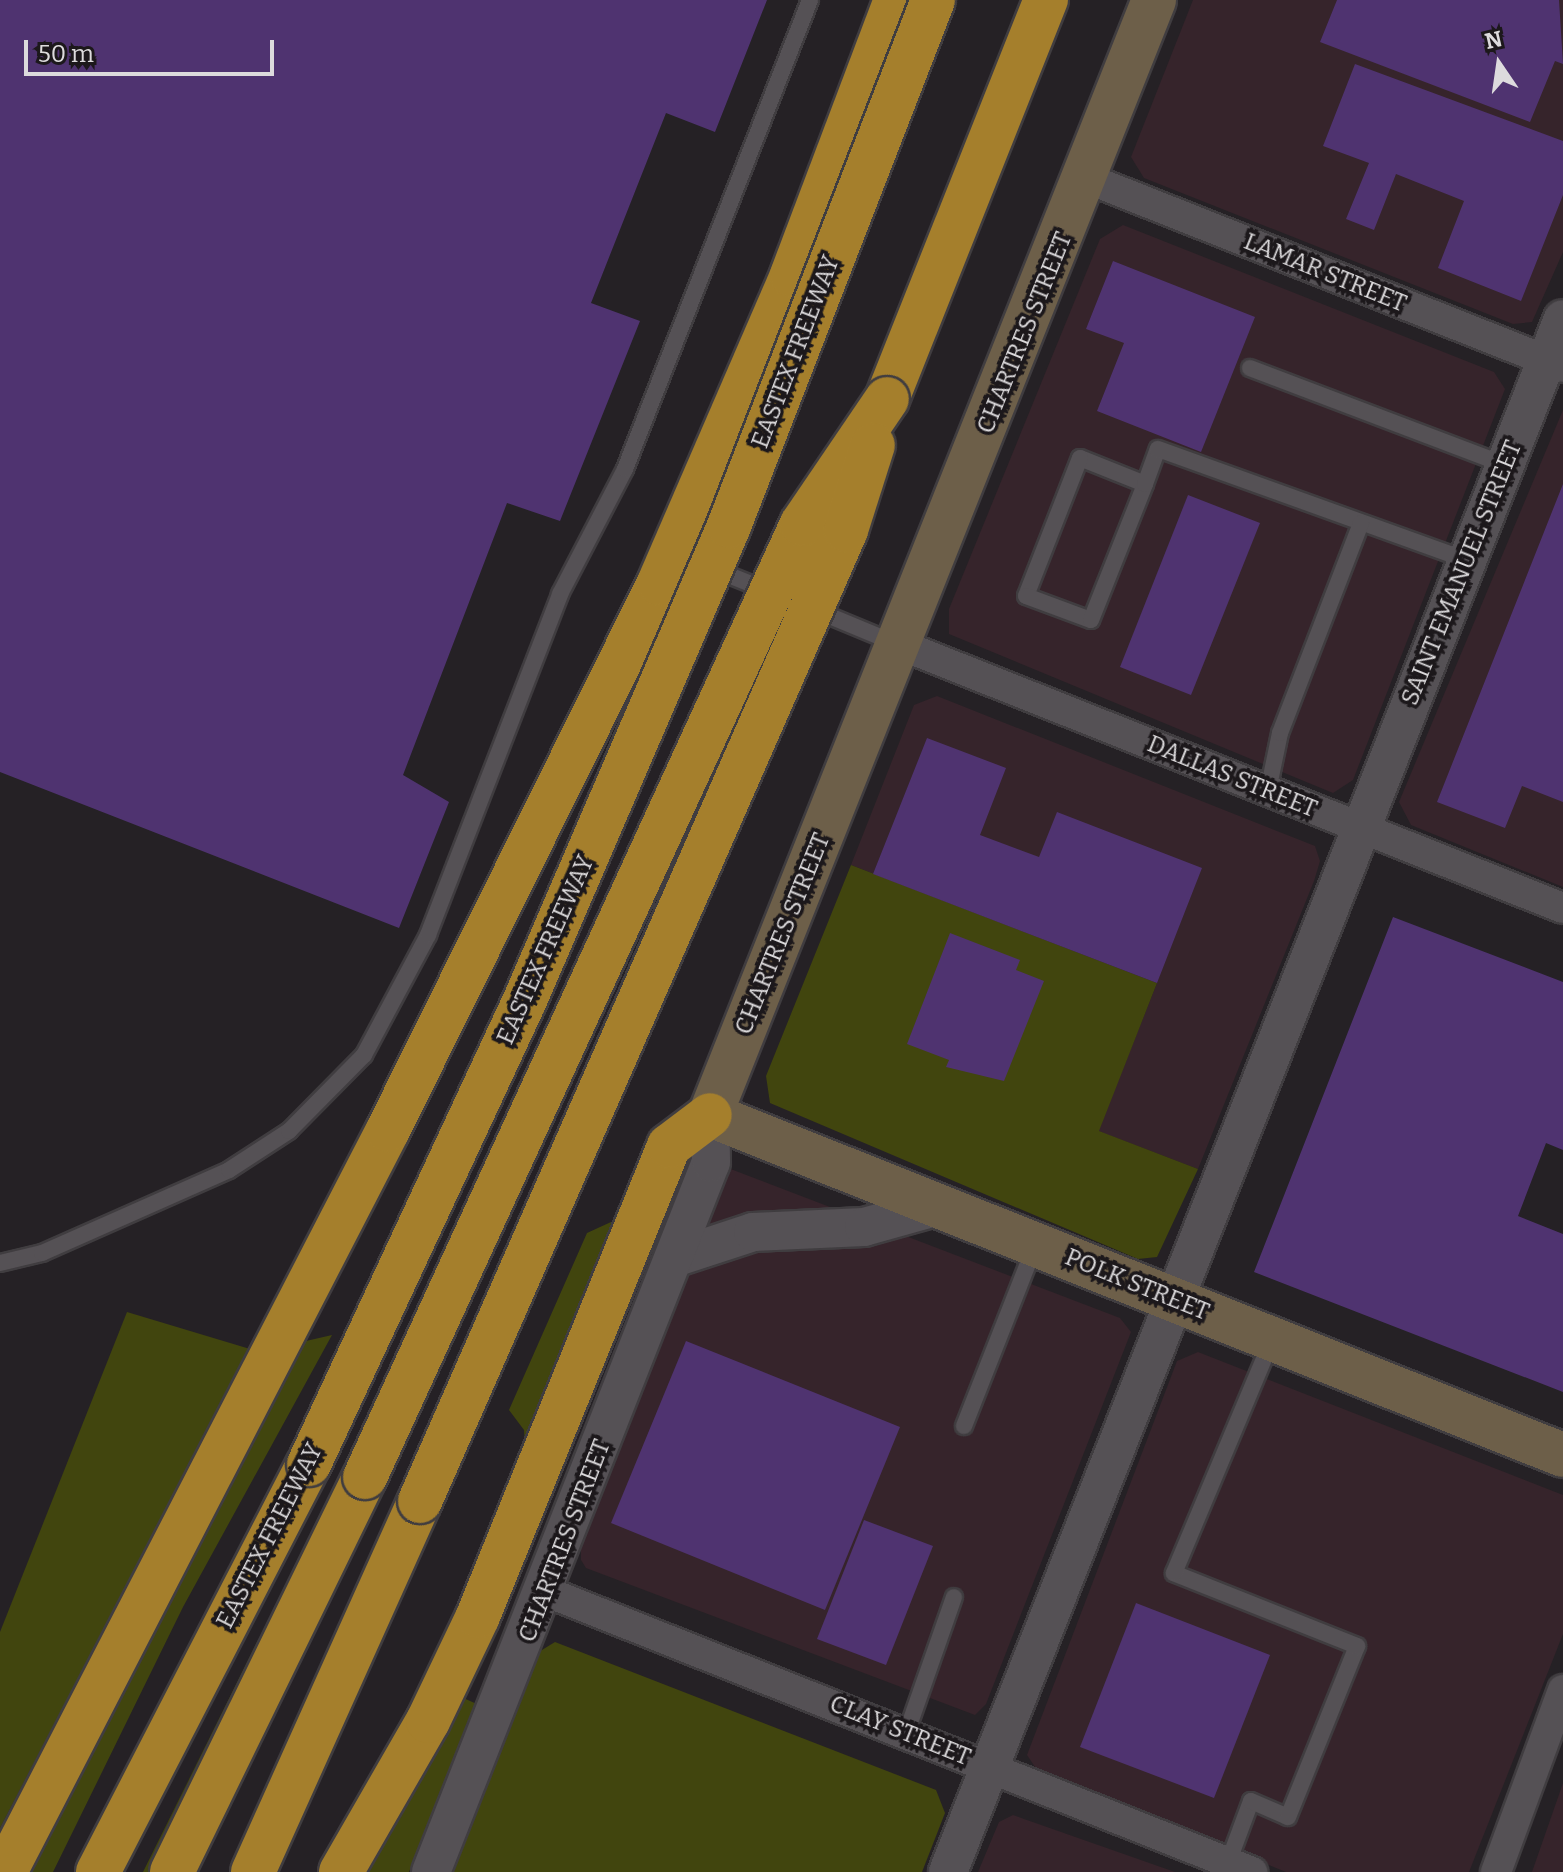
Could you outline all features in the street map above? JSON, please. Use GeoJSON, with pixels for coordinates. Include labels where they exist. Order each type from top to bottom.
{"type":"FeatureCollection","features":[{"type":"Feature","properties":{"kind":"highway"},"geometry":{"type":"LineString","coordinates":[[5,1872],[374,1158],[659,583],[792,275],[896,0]]}},
{"type":"Feature","properties":{"kind":"highway","name":"EASTEX FREEWAY"},"geometry":{"type":"LineString","coordinates":[[98,1872],[309,1464],[525,1000],[729,526],[933,0]]}},
{"type":"Feature","properties":{"kind":"highway"},"geometry":{"type":"LineString","coordinates":[[253,1872],[420,1501],[846,530],[887,399],[1046,0]]}},
{"type":"Feature","properties":{"kind":"highway"},"geometry":{"type":"LineString","coordinates":[[172,1872],[365,1477],[802,524],[887,399]]}},
{"type":"Feature","properties":{"kind":"highway"},"geometry":{"type":"LineString","coordinates":[[341,1872],[428,1721],[478,1616],[669,1146],[710,1115]]}},
{"type":"Feature","properties":{"kind":"main road","name":"CHARTRES STREET"},"geometry":{"type":"LineString","coordinates":[[710,1115],[901,645],[1154,0]]}},
{"type":"Feature","properties":{"kind":"main road","name":"POLK STREET"},"geometry":{"type":"LineString","coordinates":[[710,1115],[1563,1455]]}},
{"type":"Feature","properties":{"kind":"street","name":"LAMAR STREET"},"geometry":{"type":"LineString","coordinates":[[1086,178],[1554,364]]}},
{"type":"Feature","properties":{"kind":"street","name":"SAINT EMANUEL STREET"},"geometry":{"type":"LineString","coordinates":[[989,1766],[1505,465],[1554,364],[1563,319]]}},
{"type":"Feature","properties":{"kind":"street","name":"DALLAS STREET"},"geometry":{"type":"LineString","coordinates":[[901,645],[1563,908]]}},
{"type":"Feature","properties":{"kind":"street","name":"CHARTRES STREET"},"geometry":{"type":"LineString","coordinates":[[431,1872],[547,1592],[711,1162],[710,1115]]}},
{"type":"Feature","properties":{"kind":"street"},"geometry":{"type":"LineString","coordinates":[[674,1258],[753,1232],[864,1227],[939,1206]]}},
{"type":"Feature","properties":{"kind":"street","name":"CLAY STREET"},"geometry":{"type":"LineString","coordinates":[[547,1592],[1240,1867]]}},
{"type":"Feature","properties":{"kind":"street"},"geometry":{"type":"LineString","coordinates":[[1496,1872],[1563,1690]]}},
{"type":"Feature","properties":{"kind":"street"},"geometry":{"type":"LineString","coordinates":[[948,1872],[989,1766]]}},
{"type":"Feature","properties":{"kind":"lane"},"geometry":{"type":"LineString","coordinates":[[0,1263],[42,1253],[229,1170],[289,1131],[364,1055],[428,935],[560,594],[625,469],[810,0]]}},
{"type":"Feature","properties":{"kind":"lane"},"geometry":{"type":"LineString","coordinates":[[901,645],[687,558],[907,0]]}},
{"type":"Feature","properties":{"kind":"lane"},"geometry":{"type":"LineString","coordinates":[[1250,368],[1505,465]]}},
{"type":"Feature","properties":{"kind":"lane"},"geometry":{"type":"LineString","coordinates":[[1145,484],[1080,458],[1026,596],[1091,620],[1145,484],[1158,449],[1467,560]]}},
{"type":"Feature","properties":{"kind":"lane"},"geometry":{"type":"LineString","coordinates":[[1268,791],[1280,733],[1361,523]]}},
{"type":"Feature","properties":{"kind":"lane"},"geometry":{"type":"LineString","coordinates":[[964,1426],[1036,1245]]}},
{"type":"Feature","properties":{"kind":"lane"},"geometry":{"type":"LineString","coordinates":[[1240,1867],[1251,1801],[1288,1817],[1357,1646],[1174,1573],[1272,1340]]}},
{"type":"Feature","properties":{"kind":"lane"},"geometry":{"type":"LineString","coordinates":[[906,1734],[954,1597]]}},
{"type":"Feature","properties":{"kind":"shaded area"},"geometry":{"type":"Polygon","coordinates":[[[1193,0],[1563,0],[1563,252],[1532,322],[1513,324],[1144,178],[1131,157],[1193,0]]]}},
{"type":"Feature","properties":{"kind":"shaded area"},"geometry":{"type":"Polygon","coordinates":[[[1123,225],[1494,372],[1505,389],[1353,780],[1333,793],[949,634],[949,609],[1100,239],[1123,225]]]}},
{"type":"Feature","properties":{"kind":"shaded area"},"geometry":{"type":"Polygon","coordinates":[[[1563,410],[1563,887],[1411,825],[1399,802],[1563,410]]]}},
{"type":"Feature","properties":{"kind":"shaded area"},"geometry":{"type":"Polygon","coordinates":[[[937,696],[1315,846],[1320,861],[1314,881],[1198,1169],[1098,1131],[1157,983],[851,865],[914,705],[937,696]]]}},
{"type":"Feature","properties":{"kind":"shaded area"},"geometry":{"type":"Polygon","coordinates":[[[728,1168],[1120,1318],[1131,1332],[986,1704],[975,1715],[586,1568],[581,1560],[581,1541],[728,1168]]]}},
{"type":"Feature","properties":{"kind":"shaded area"},"geometry":{"type":"Polygon","coordinates":[[[1198,1352],[1563,1495],[1563,1634],[1469,1872],[1286,1872],[1037,1770],[1027,1755],[1177,1361],[1198,1352]]]}},
{"type":"Feature","properties":{"kind":"shaded area"},"geometry":{"type":"Polygon","coordinates":[[[1563,1783],[1563,1872],[1532,1872],[1563,1783]]]}},
{"type":"Feature","properties":{"kind":"shaded area"},"geometry":{"type":"Polygon","coordinates":[[[1013,1815],[1175,1872],[978,1872],[999,1822],[1013,1815]]]}},
{"type":"Feature","properties":{"kind":"green space"},"geometry":{"type":"Polygon","coordinates":[[[851,865],[1157,983],[1099,1131],[1198,1169],[1157,1257],[1138,1259],[770,1103],[766,1076],[851,865]]]}},
{"type":"Feature","properties":{"kind":"green space"},"geometry":{"type":"Polygon","coordinates":[[[611,1222],[619,1224],[526,1463],[524,1430],[509,1410],[587,1233],[611,1222]]]}},
{"type":"Feature","properties":{"kind":"green space"},"geometry":{"type":"Polygon","coordinates":[[[127,1312],[250,1349],[0,1828],[0,1632],[127,1312]]]}},
{"type":"Feature","properties":{"kind":"green space"},"geometry":{"type":"Polygon","coordinates":[[[332,1335],[183,1607],[53,1872],[20,1872],[293,1344],[332,1335]]]}},
{"type":"Feature","properties":{"kind":"green space"},"geometry":{"type":"Polygon","coordinates":[[[258,1640],[266,1643],[157,1872],[143,1872],[258,1640]]]}},
{"type":"Feature","properties":{"kind":"green space"},"geometry":{"type":"Polygon","coordinates":[[[555,1642],[936,1790],[945,1813],[922,1872],[448,1872],[537,1653],[555,1642]]]}},
{"type":"Feature","properties":{"kind":"green space"},"geometry":{"type":"Polygon","coordinates":[[[459,1696],[479,1705],[409,1872],[365,1872],[459,1696]]]}},
{"type":"Feature","properties":{"kind":"building"},"geometry":{"type":"Polygon","coordinates":[[[0,0],[767,0],[715,132],[666,113],[591,303],[640,321],[560,521],[507,503],[403,775],[449,802],[399,928],[0,772],[0,0]]]}},
{"type":"Feature","properties":{"kind":"building"},"geometry":{"type":"Polygon","coordinates":[[[1337,0],[1559,0],[1563,64],[1555,61],[1530,122],[1320,42],[1337,0]]]}},
{"type":"Feature","properties":{"kind":"building"},"geometry":{"type":"Polygon","coordinates":[[[1355,64],[1563,141],[1563,195],[1521,301],[1438,268],[1464,201],[1396,174],[1374,230],[1346,219],[1369,163],[1323,146],[1355,64]]]}},
{"type":"Feature","properties":{"kind":"building"},"geometry":{"type":"Polygon","coordinates":[[[1113,261],[1255,317],[1201,452],[1097,411],[1124,343],[1086,329],[1113,261]]]}},
{"type":"Feature","properties":{"kind":"building"},"geometry":{"type":"Polygon","coordinates":[[[1563,484],[1563,802],[1522,786],[1505,828],[1437,802],[1563,484]]]}},
{"type":"Feature","properties":{"kind":"building"},"geometry":{"type":"Polygon","coordinates":[[[1188,495],[1260,523],[1191,695],[1120,667],[1188,495]]]}},
{"type":"Feature","properties":{"kind":"building"},"geometry":{"type":"Polygon","coordinates":[[[927,738],[1006,768],[980,835],[1039,857],[1057,812],[1202,868],[1157,983],[873,874],[927,738]]]}},
{"type":"Feature","properties":{"kind":"building"},"geometry":{"type":"Polygon","coordinates":[[[1393,917],[1563,982],[1563,1150],[1546,1143],[1518,1216],[1563,1234],[1563,1392],[1254,1272],[1393,917]]]}},
{"type":"Feature","properties":{"kind":"building"},"geometry":{"type":"Polygon","coordinates":[[[950,933],[1020,960],[1016,970],[1044,981],[1004,1081],[946,1067],[949,1060],[907,1044],[950,933]]]}},
{"type":"Feature","properties":{"kind":"building"},"geometry":{"type":"Polygon","coordinates":[[[686,1341],[900,1427],[825,1610],[611,1523],[686,1341]]]}},
{"type":"Feature","properties":{"kind":"building"},"geometry":{"type":"Polygon","coordinates":[[[864,1520],[933,1546],[886,1665],[817,1639],[864,1520]]]}},
{"type":"Feature","properties":{"kind":"building"},"geometry":{"type":"Polygon","coordinates":[[[1136,1603],[1270,1655],[1214,1798],[1080,1747],[1136,1603]]]}}]}
